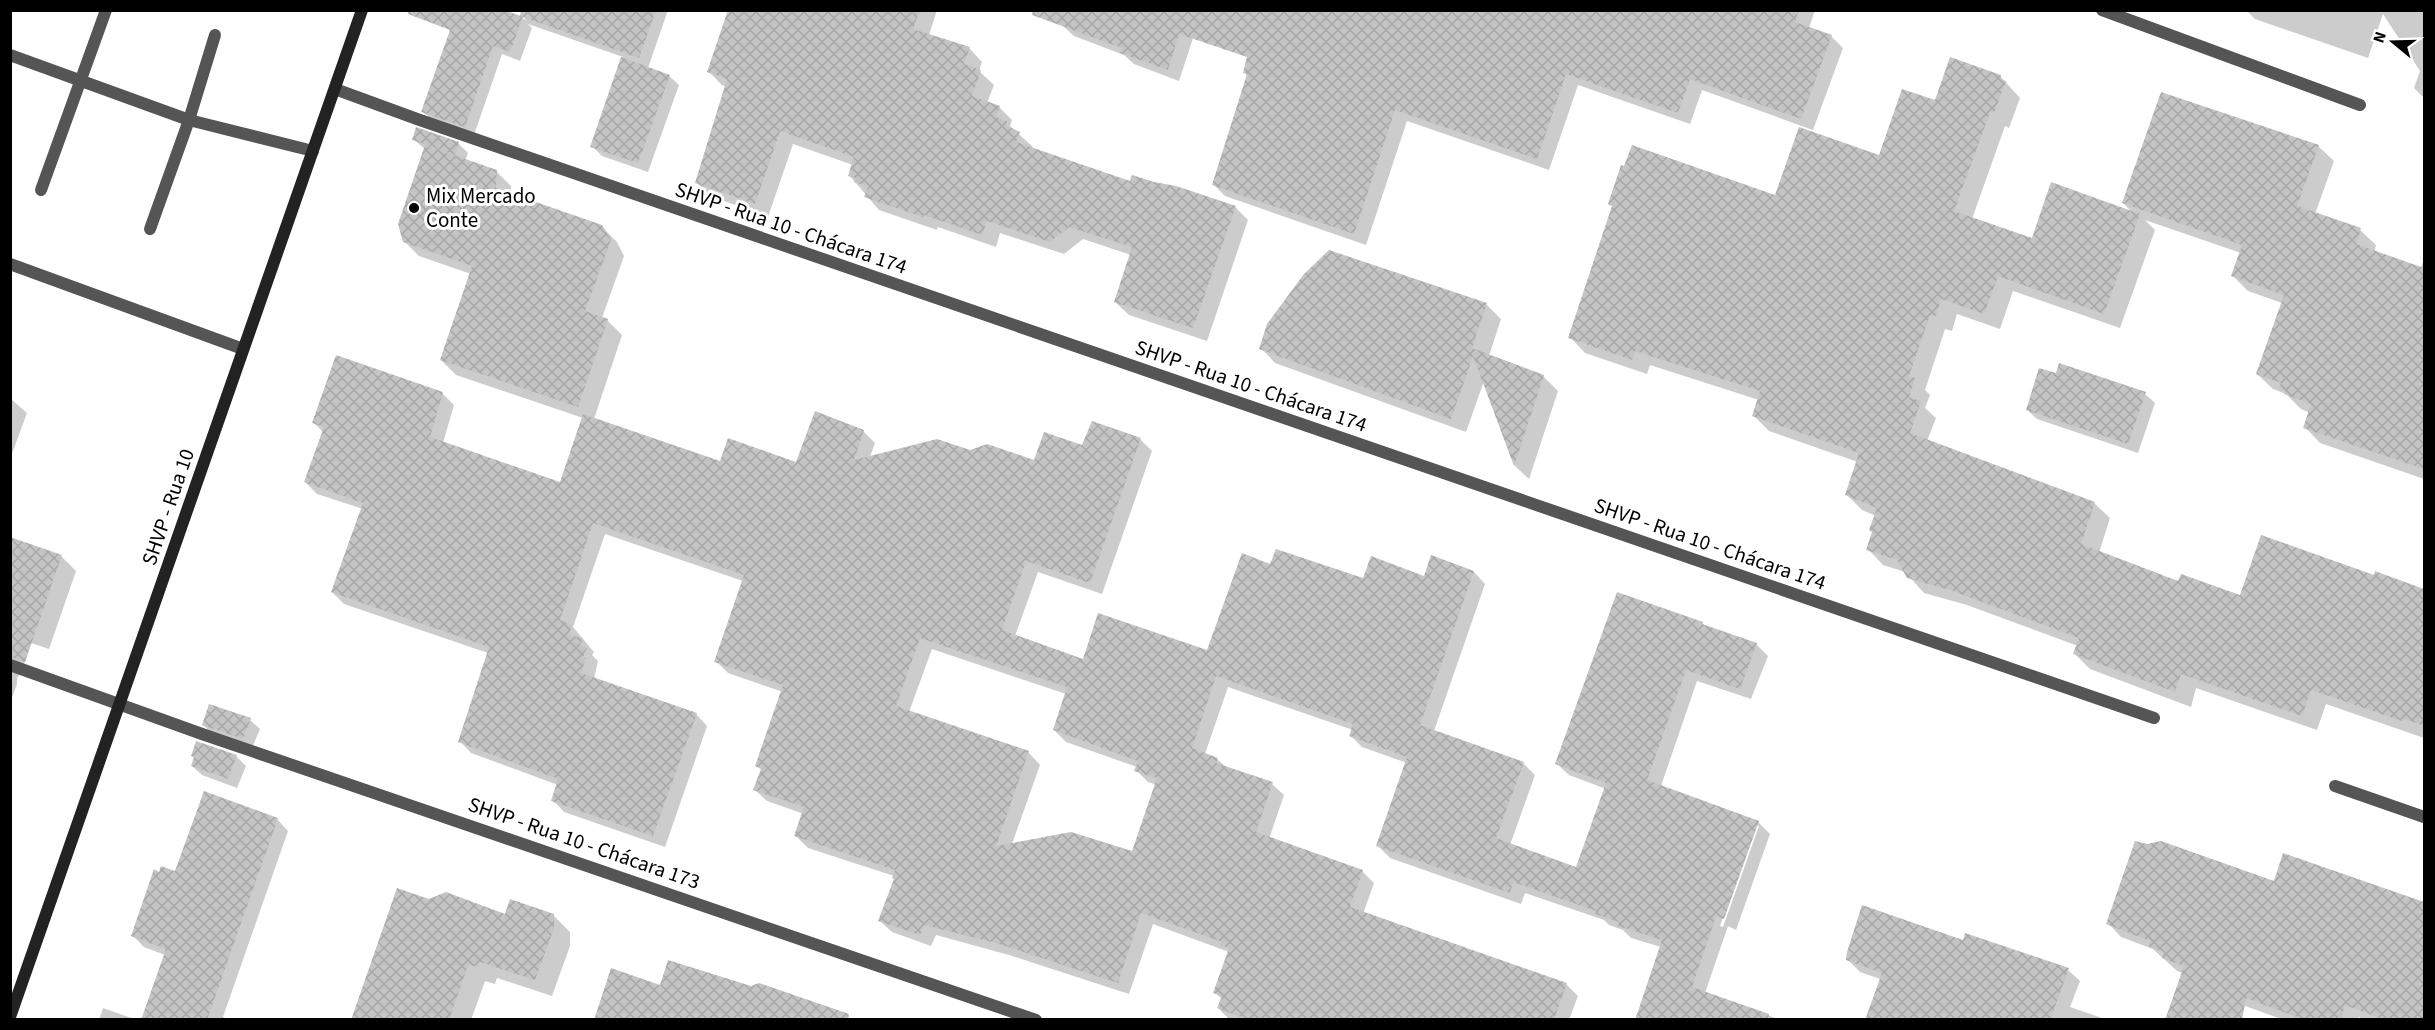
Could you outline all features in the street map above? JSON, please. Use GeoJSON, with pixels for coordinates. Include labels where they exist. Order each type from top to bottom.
{"type":"FeatureCollection","features":[{"type":"Feature","properties":{"kind":"street"},"geometry":{"type":"LineString","coordinates":[[41,190],[105,10]]}},
{"type":"Feature","properties":{"kind":"street","name":"SHVP - Rua 10"},"geometry":{"type":"LineString","coordinates":[[10,1017],[362,10]]}},
{"type":"Feature","properties":{"kind":"street"},"geometry":{"type":"LineString","coordinates":[[2102,10],[2360,105]]}},
{"type":"Feature","properties":{"kind":"street"},"geometry":{"type":"LineString","coordinates":[[150,229],[189,120],[215,35]]}},
{"type":"Feature","properties":{"kind":"street"},"geometry":{"type":"LineString","coordinates":[[10,55],[189,120],[313,151]]}},
{"type":"Feature","properties":{"kind":"street","name":"SHVP - Rua 10 - Chácara 174"},"geometry":{"type":"LineString","coordinates":[[335,89],[450,131],[2154,718]]}},
{"type":"Feature","properties":{"kind":"street"},"geometry":{"type":"LineString","coordinates":[[10,264],[243,350]]}},
{"type":"Feature","properties":{"kind":"street","name":"SHVP - Rua 10 - Chácara 173"},"geometry":{"type":"LineString","coordinates":[[10,665],[202,734],[1036,1020]]}},
{"type":"Feature","properties":{"kind":"street"},"geometry":{"type":"LineString","coordinates":[[2335,786],[2424,817]]}},
{"type":"Feature","properties":{"kind":"building"},"geometry":{"type":"Polygon","coordinates":[[[409,10],[505,10],[523,17],[510,52],[493,46],[465,127],[421,112],[450,30],[408,14],[409,10]]]}},
{"type":"Feature","properties":{"kind":"building"},"geometry":{"type":"Polygon","coordinates":[[[521,10],[656,10],[639,58],[520,16],[521,10]]]}},
{"type":"Feature","properties":{"kind":"building"},"geometry":{"type":"Polygon","coordinates":[[[728,10],[920,10],[913,29],[970,47],[964,64],[981,70],[972,96],[1000,106],[996,117],[1007,121],[1007,126],[1020,132],[1016,142],[1130,181],[1132,175],[1176,186],[1236,206],[1193,328],[1114,302],[1132,247],[1069,227],[1050,242],[987,221],[982,235],[924,215],[923,217],[864,197],[868,187],[854,182],[855,178],[848,176],[854,157],[780,131],[755,204],[695,183],[727,79],[707,72],[728,10]]]}},
{"type":"Feature","properties":{"kind":"building"},"geometry":{"type":"Polygon","coordinates":[[[1033,10],[1799,10],[1795,22],[1832,35],[1801,119],[1690,79],[1678,113],[1566,74],[1537,159],[1395,110],[1354,234],[1212,185],[1247,74],[1243,73],[1247,57],[1179,34],[1168,70],[1120,53],[1122,48],[1032,15],[1033,10]]]}},
{"type":"Feature","properties":{"kind":"building"},"geometry":{"type":"Polygon","coordinates":[[[621,57],[670,75],[638,163],[590,147],[621,57]]]}},
{"type":"Feature","properties":{"kind":"building"},"geometry":{"type":"Polygon","coordinates":[[[1950,57],[2001,75],[2000,79],[2006,81],[1994,113],[1990,112],[1954,211],[2032,238],[2051,182],[2140,214],[2104,314],[1998,276],[1984,314],[1941,299],[1936,316],[1930,315],[1909,376],[1915,378],[1909,397],[1921,401],[1910,433],[2095,502],[2081,544],[2178,581],[2181,574],[2240,595],[2261,535],[2374,575],[2375,571],[2424,589],[2424,726],[2405,719],[2402,721],[2311,690],[2302,716],[2181,674],[2175,692],[2073,654],[2079,638],[1950,590],[1907,578],[1897,560],[1866,550],[1872,532],[1869,530],[1877,508],[1845,495],[1859,453],[1752,416],[1760,391],[1635,351],[1632,360],[1568,338],[1612,206],[1608,204],[1621,165],[1624,166],[1632,145],[1775,195],[1799,127],[1879,155],[1902,89],[1935,100],[1950,57]]]}},
{"type":"Feature","properties":{"kind":"building"},"geometry":{"type":"Polygon","coordinates":[[[2161,92],[2319,145],[2297,206],[2361,228],[2356,244],[2424,268],[2424,469],[2303,428],[2311,404],[2284,394],[2286,391],[2279,388],[2281,383],[2256,374],[2284,295],[2231,276],[2242,245],[2122,203],[2161,92]]]}},
{"type":"Feature","properties":{"kind":"building"},"geometry":{"type":"Polygon","coordinates":[[[416,127],[459,142],[455,155],[412,140],[416,127]]]}},
{"type":"Feature","properties":{"kind":"building"},"geometry":{"type":"Polygon","coordinates":[[[425,145],[497,170],[496,188],[602,225],[611,240],[585,311],[608,319],[578,407],[440,360],[472,266],[403,242],[398,224],[425,145]]]}},
{"type":"Feature","properties":{"kind":"building"},"geometry":{"type":"Polygon","coordinates":[[[1329,250],[1487,303],[1472,348],[1544,375],[1514,466],[1473,356],[1451,419],[1259,349],[1267,324],[1304,274],[1329,250]]]}},
{"type":"Feature","properties":{"kind":"building"},"geometry":{"type":"Polygon","coordinates":[[[336,355],[443,392],[430,437],[560,482],[583,414],[720,461],[728,438],[796,462],[815,411],[864,430],[854,460],[937,439],[970,450],[987,444],[1034,460],[1044,432],[1082,445],[1092,421],[1141,438],[1090,583],[1026,561],[1002,630],[1083,659],[1098,613],[1207,650],[1242,553],[1270,564],[1276,549],[1363,578],[1371,556],[1424,576],[1431,555],[1474,571],[1420,725],[1524,762],[1496,838],[1576,867],[1606,783],[1555,764],[1617,592],[1757,643],[1740,689],[1686,670],[1647,780],[1759,821],[1724,919],[1716,916],[1692,987],[1769,1014],[1768,1020],[1635,1020],[1662,940],[1618,926],[1619,922],[1595,914],[1596,911],[1513,882],[1510,893],[1376,846],[1407,757],[1349,736],[1353,724],[1216,676],[1192,748],[1218,758],[1216,763],[1273,782],[1256,832],[1363,870],[1350,907],[1567,983],[1554,1020],[1249,1020],[1217,1008],[1222,996],[1213,993],[1229,948],[1221,945],[1222,942],[1141,913],[1118,983],[996,943],[924,925],[920,935],[878,921],[894,879],[892,878],[895,870],[794,836],[804,807],[753,790],[761,769],[755,766],[783,685],[714,662],[744,575],[593,523],[560,620],[572,625],[569,634],[583,639],[580,645],[587,648],[581,673],[697,713],[653,836],[551,801],[558,779],[458,742],[489,647],[331,592],[363,503],[304,482],[324,427],[312,423],[336,355]],[[920,638],[896,706],[1029,751],[996,846],[1071,832],[1132,851],[1157,778],[1134,771],[1138,761],[1053,730],[1067,687],[920,638]]]}},
{"type":"Feature","properties":{"kind":"building"},"geometry":{"type":"Polygon","coordinates":[[[2059,363],[2146,392],[2128,444],[2026,410],[2039,368],[2056,373],[2059,363]]]}},
{"type":"Feature","properties":{"kind":"building"},"geometry":{"type":"Polygon","coordinates":[[[10,537],[62,555],[25,662],[10,657],[10,537]]]}},
{"type":"Feature","properties":{"kind":"building"},"geometry":{"type":"Polygon","coordinates":[[[209,704],[251,718],[243,739],[202,725],[209,704]]]}},
{"type":"Feature","properties":{"kind":"building"},"geometry":{"type":"Polygon","coordinates":[[[196,741],[237,755],[228,779],[191,766],[194,757],[191,756],[196,741]]]}},
{"type":"Feature","properties":{"kind":"building"},"geometry":{"type":"Polygon","coordinates":[[[204,791],[278,818],[207,1020],[141,1020],[166,949],[131,936],[154,869],[159,872],[161,866],[175,871],[204,791]]]}},
{"type":"Feature","properties":{"kind":"building"},"geometry":{"type":"Polygon","coordinates":[[[2135,841],[2147,844],[2161,841],[2274,881],[2283,853],[2424,902],[2424,1020],[2385,1020],[2345,1005],[2341,1020],[2305,1020],[2246,998],[2242,1020],[2165,1020],[2184,966],[2162,958],[2164,952],[2148,946],[2150,941],[2106,924],[2135,841]]]}},
{"type":"Feature","properties":{"kind":"building"},"geometry":{"type":"Polygon","coordinates":[[[397,888],[429,899],[446,892],[505,914],[510,899],[554,914],[554,928],[535,980],[480,962],[478,967],[468,965],[449,1020],[351,1020],[397,888]]]}},
{"type":"Feature","properties":{"kind":"building"},"geometry":{"type":"Polygon","coordinates":[[[1862,905],[1963,940],[1965,933],[2069,968],[2050,1020],[1865,1020],[1882,973],[1846,960],[1862,905]]]}},
{"type":"Feature","properties":{"kind":"building"},"geometry":{"type":"Polygon","coordinates":[[[668,960],[751,986],[759,983],[849,1014],[848,1020],[594,1020],[611,968],[660,985],[668,960]]]}},
{"type":"Feature","properties":{"kind":"place","name":"Mix Mercado Conte"},"geometry":{"type":"Point","coordinates":[414,208]}}]}
